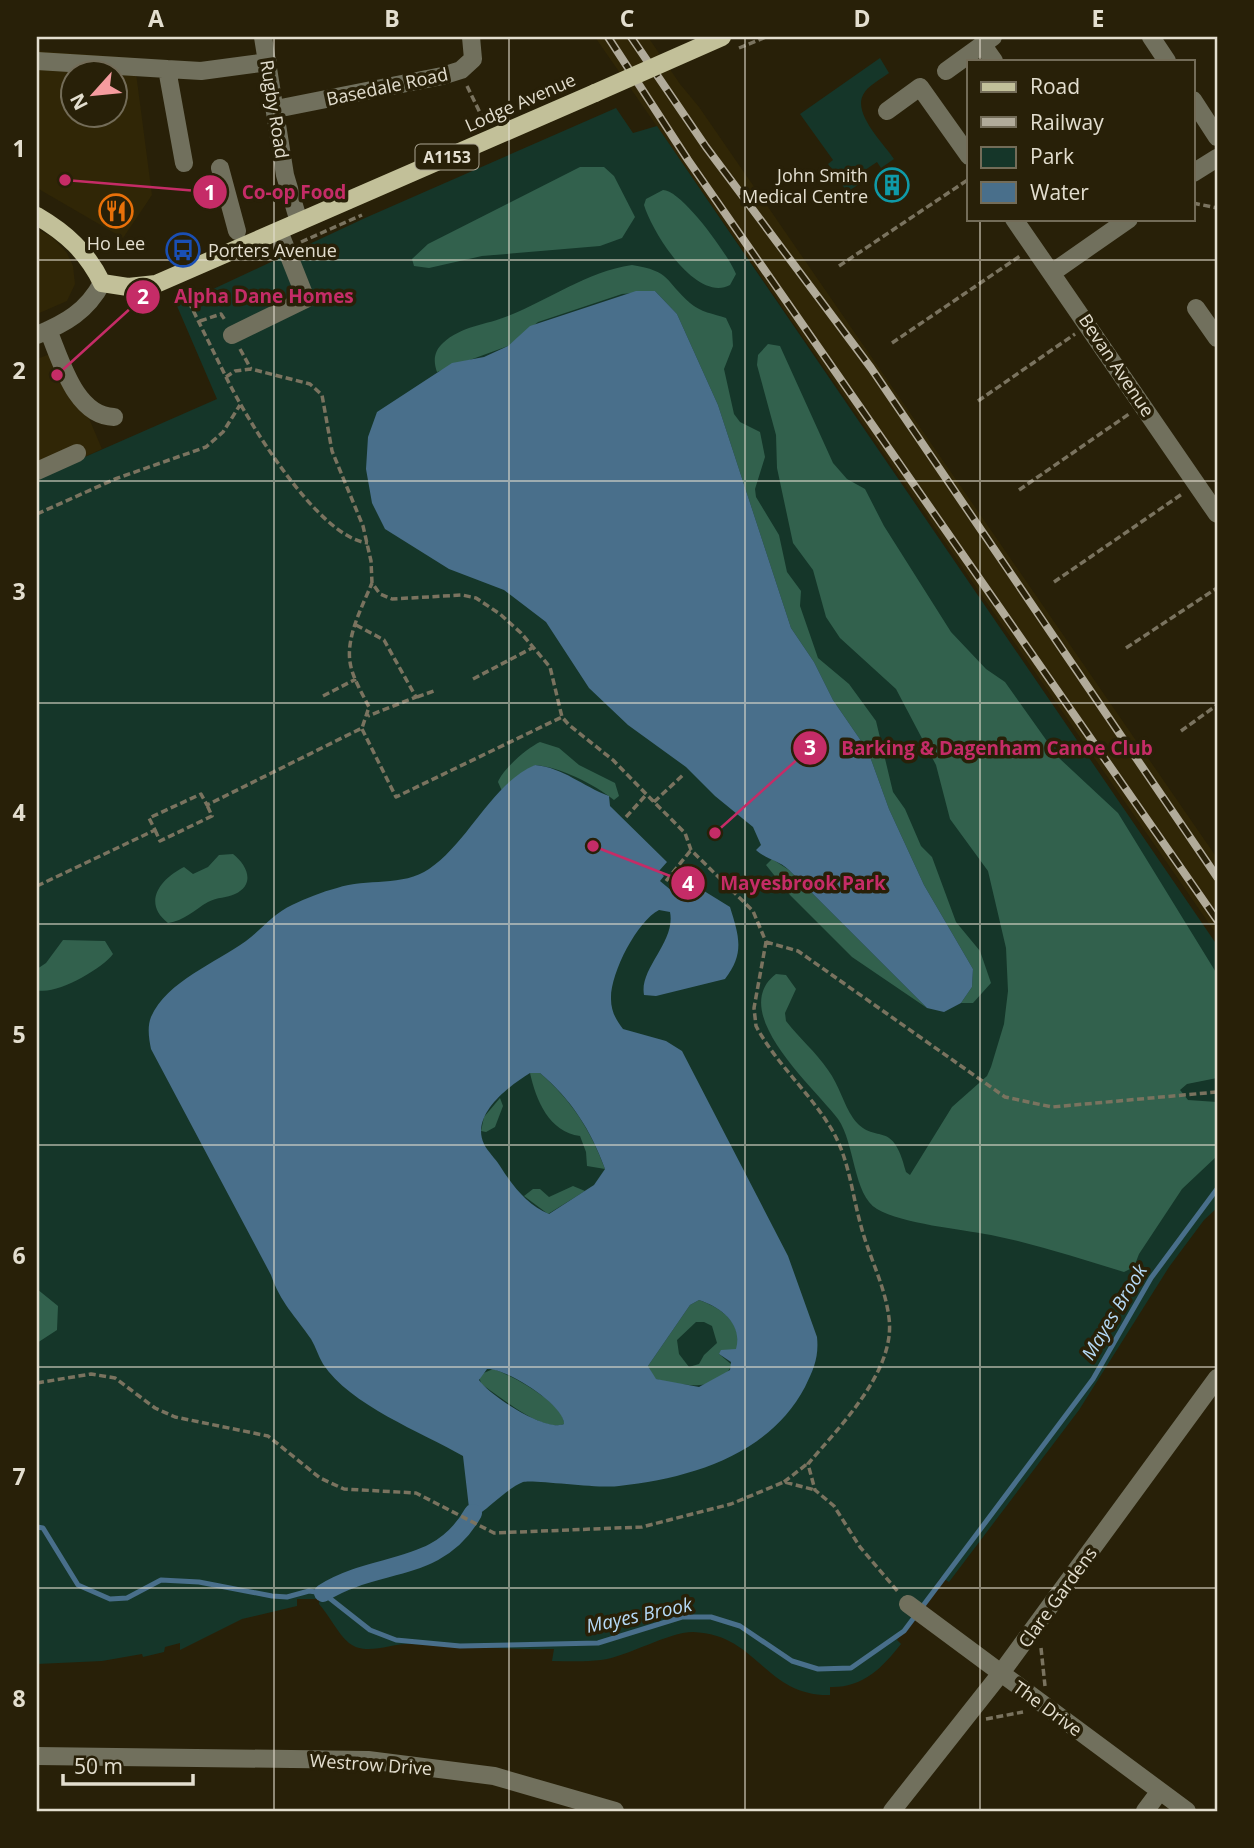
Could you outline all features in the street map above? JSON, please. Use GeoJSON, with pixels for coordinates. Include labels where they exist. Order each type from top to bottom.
{"type":"FeatureCollection","features":[{"type":"Feature","properties":{"kind":"main road","name":"Lodge Avenue"},"geometry":{"type":"LineString","coordinates":[[102,284],[128,287],[156,284],[722,37]]}},
{"type":"Feature","properties":{"kind":"main road"},"geometry":{"type":"LineString","coordinates":[[37,216],[65,233],[92,262],[102,284]]}},
{"type":"Feature","properties":{"kind":"street","name":"Rugby Road"},"geometry":{"type":"LineString","coordinates":[[263,37],[285,175],[299,222]]}},
{"type":"Feature","properties":{"kind":"street","name":"Basedale Road"},"geometry":{"type":"LineString","coordinates":[[276,109],[461,70],[473,59],[471,37]]}},
{"type":"Feature","properties":{"kind":"street"},"geometry":{"type":"LineString","coordinates":[[1151,37],[1162,60]]}},
{"type":"Feature","properties":{"kind":"street"},"geometry":{"type":"LineString","coordinates":[[946,71],[987,41],[994,60]]}},
{"type":"Feature","properties":{"kind":"street"},"geometry":{"type":"LineString","coordinates":[[37,61],[201,71],[268,62]]}},
{"type":"Feature","properties":{"kind":"street"},"geometry":{"type":"LineString","coordinates":[[167,69],[184,163]]}},
{"type":"Feature","properties":{"kind":"street"},"geometry":{"type":"LineString","coordinates":[[887,111],[920,87],[967,153]]}},
{"type":"Feature","properties":{"kind":"street"},"geometry":{"type":"LineString","coordinates":[[1194,102],[1217,137]]}},
{"type":"Feature","properties":{"kind":"street"},"geometry":{"type":"LineString","coordinates":[[1194,172],[1217,158]]}},
{"type":"Feature","properties":{"kind":"street"},"geometry":{"type":"LineString","coordinates":[[220,168],[237,231]]}},
{"type":"Feature","properties":{"kind":"street","name":"Bevan Avenue"},"geometry":{"type":"LineString","coordinates":[[1015,220],[1089,324],[1217,514]]}},
{"type":"Feature","properties":{"kind":"street"},"geometry":{"type":"LineString","coordinates":[[1053,272],[1106,225],[1125,220]]}},
{"type":"Feature","properties":{"kind":"street"},"geometry":{"type":"LineString","coordinates":[[232,334],[306,299],[279,231]]}},
{"type":"Feature","properties":{"kind":"street"},"geometry":{"type":"LineString","coordinates":[[102,284],[92,302],[64,323],[42,332],[93,413],[114,417]]}},
{"type":"Feature","properties":{"kind":"street"},"geometry":{"type":"LineString","coordinates":[[1196,308],[1217,338]]}},
{"type":"Feature","properties":{"kind":"street"},"geometry":{"type":"LineString","coordinates":[[37,471],[78,453]]}},
{"type":"Feature","properties":{"kind":"street","name":"Clare Gardens"},"geometry":{"type":"LineString","coordinates":[[892,1811],[1001,1673],[1217,1378]]}},
{"type":"Feature","properties":{"kind":"street","name":"The Drive"},"geometry":{"type":"LineString","coordinates":[[908,1604],[1001,1673],[1032,1706],[1188,1811]]}},
{"type":"Feature","properties":{"kind":"street","name":"Westrow Drive"},"geometry":{"type":"LineString","coordinates":[[37,1756],[368,1760],[494,1776],[615,1811]]}},
{"type":"Feature","properties":{"kind":"street"},"geometry":{"type":"LineString","coordinates":[[1145,1811],[1160,1791]]}},
{"type":"Feature","properties":{"kind":"path"},"geometry":{"type":"LineString","coordinates":[[739,48],[766,37]]}},
{"type":"Feature","properties":{"kind":"path"},"geometry":{"type":"LineString","coordinates":[[466,83],[482,116]]}},
{"type":"Feature","properties":{"kind":"path"},"geometry":{"type":"LineString","coordinates":[[839,266],[967,180]]}},
{"type":"Feature","properties":{"kind":"path"},"geometry":{"type":"LineString","coordinates":[[1194,203],[1217,208]]}},
{"type":"Feature","properties":{"kind":"path"},"geometry":{"type":"LineString","coordinates":[[309,239],[372,211]]}},
{"type":"Feature","properties":{"kind":"path"},"geometry":{"type":"LineString","coordinates":[[892,343],[1034,247]]}},
{"type":"Feature","properties":{"kind":"path"},"geometry":{"type":"LineString","coordinates":[[176,295],[185,291],[240,405],[264,446],[323,516],[345,534],[368,543]]}},
{"type":"Feature","properties":{"kind":"path"},"geometry":{"type":"LineString","coordinates":[[200,321],[221,314],[232,334]]}},
{"type":"Feature","properties":{"kind":"path"},"geometry":{"type":"LineString","coordinates":[[978,401],[1089,324]]}},
{"type":"Feature","properties":{"kind":"path"},"geometry":{"type":"LineString","coordinates":[[207,805],[362,728],[369,707],[356,679],[350,654],[356,625],[372,583],[368,543],[332,451],[322,395],[310,384],[251,369],[235,371],[226,377]]}},
{"type":"Feature","properties":{"kind":"path"},"geometry":{"type":"LineString","coordinates":[[1018,490],[1143,404]]}},
{"type":"Feature","properties":{"kind":"path"},"geometry":{"type":"LineString","coordinates":[[37,514],[115,479],[206,447],[223,432],[240,405]]}},
{"type":"Feature","properties":{"kind":"path"},"geometry":{"type":"LineString","coordinates":[[1054,582],[1197,484]]}},
{"type":"Feature","properties":{"kind":"path"},"geometry":{"type":"LineString","coordinates":[[37,1383],[91,1374],[115,1378],[155,1408],[175,1417],[268,1436],[320,1478],[344,1489],[416,1493],[450,1508],[487,1530],[505,1534],[642,1527],[731,1504],[784,1482],[808,1464],[854,1411],[872,1384],[884,1355],[890,1321],[883,1287],[861,1227],[842,1146],[756,1026],[754,1009],[766,942],[753,911],[691,850],[685,833],[562,717],[550,667],[500,614],[476,598],[450,594],[392,600],[380,594],[372,583]]}},
{"type":"Feature","properties":{"kind":"path"},"geometry":{"type":"LineString","coordinates":[[1126,648],[1217,588]]}},
{"type":"Feature","properties":{"kind":"path"},"geometry":{"type":"LineString","coordinates":[[356,625],[384,640],[416,697]]}},
{"type":"Feature","properties":{"kind":"path"},"geometry":{"type":"LineString","coordinates":[[473,679],[534,647]]}},
{"type":"Feature","properties":{"kind":"path"},"geometry":{"type":"LineString","coordinates":[[323,696],[356,679]]}},
{"type":"Feature","properties":{"kind":"path"},"geometry":{"type":"LineString","coordinates":[[368,716],[434,691]]}},
{"type":"Feature","properties":{"kind":"path"},"geometry":{"type":"LineString","coordinates":[[1181,731],[1217,705]]}},
{"type":"Feature","properties":{"kind":"path"},"geometry":{"type":"LineString","coordinates":[[362,728],[396,797],[562,717]]}},
{"type":"Feature","properties":{"kind":"path"},"geometry":{"type":"LineString","coordinates":[[654,802],[684,774]]}},
{"type":"Feature","properties":{"kind":"path"},"geometry":{"type":"LineString","coordinates":[[201,793],[207,805],[212,816],[160,841],[149,818],[201,793]]}},
{"type":"Feature","properties":{"kind":"path"},"geometry":{"type":"LineString","coordinates":[[626,817],[646,794]]}},
{"type":"Feature","properties":{"kind":"path"},"geometry":{"type":"LineString","coordinates":[[37,886],[155,830]]}},
{"type":"Feature","properties":{"kind":"path"},"geometry":{"type":"LineString","coordinates":[[666,881],[691,850]]}},
{"type":"Feature","properties":{"kind":"path"},"geometry":{"type":"LineString","coordinates":[[766,942],[798,951],[1005,1097],[1052,1107],[1217,1092]]}},
{"type":"Feature","properties":{"kind":"path"},"geometry":{"type":"LineString","coordinates":[[808,1464],[815,1490]]}},
{"type":"Feature","properties":{"kind":"path"},"geometry":{"type":"LineString","coordinates":[[784,1482],[815,1490],[834,1506],[860,1547],[908,1604]]}},
{"type":"Feature","properties":{"kind":"path"},"geometry":{"type":"LineString","coordinates":[[968,1715],[979,1720],[1032,1706],[1045,1689],[1040,1641],[1029,1635]]}},
{"type":"Feature","properties":{"kind":"shaded area"},"geometry":{"type":"Polygon","coordinates":[[[595,37],[648,37],[699,107],[1217,858],[1217,935],[595,37]]]}},
{"type":"Feature","properties":{"kind":"shaded area"},"geometry":{"type":"Polygon","coordinates":[[[37,51],[134,58],[152,195],[123,238],[37,188],[37,51]]]}},
{"type":"Feature","properties":{"kind":"shaded area"},"geometry":{"type":"Polygon","coordinates":[[[37,229],[52,237],[67,253],[73,266],[75,284],[67,301],[37,314],[37,229]]]}},
{"type":"Feature","properties":{"kind":"shaded area"},"geometry":{"type":"Polygon","coordinates":[[[60,350],[102,449],[37,478],[37,359],[60,350]]]}},
{"type":"Feature","properties":{"kind":"green space"},"geometry":{"type":"Polygon","coordinates":[[[880,58],[889,73],[863,95],[862,111],[894,159],[881,168],[877,162],[862,172],[867,179],[847,192],[828,164],[833,160],[800,114],[880,58]]]}},
{"type":"Feature","properties":{"kind":"green space"},"geometry":{"type":"Polygon","coordinates":[[[616,108],[633,133],[657,126],[1217,945],[1217,1208],[1204,1220],[1169,1267],[1079,1410],[949,1582],[941,1577],[897,1640],[901,1644],[871,1675],[852,1684],[830,1687],[830,1695],[808,1693],[790,1686],[733,1643],[715,1635],[693,1632],[672,1636],[611,1658],[589,1661],[552,1661],[554,1649],[407,1644],[362,1649],[345,1639],[319,1604],[319,1599],[297,1599],[297,1606],[242,1619],[180,1650],[180,1643],[165,1647],[164,1652],[143,1657],[142,1654],[102,1661],[37,1664],[37,478],[217,399],[177,306],[365,218],[616,108]]]}},
{"type":"Feature","properties":{"kind":"green space"},"geometry":{"type":"Polygon","coordinates":[[[580,167],[604,167],[614,176],[635,217],[622,238],[600,246],[482,256],[429,268],[414,266],[412,259],[428,244],[580,167]]]}},
{"type":"Feature","properties":{"kind":"green space"},"geometry":{"type":"Polygon","coordinates":[[[663,190],[671,193],[693,212],[715,240],[736,274],[730,285],[717,288],[703,284],[677,262],[666,247],[644,205],[646,199],[663,190]]]}},
{"type":"Feature","properties":{"kind":"green space"},"geometry":{"type":"Polygon","coordinates":[[[632,265],[654,270],[694,306],[726,318],[732,331],[733,346],[724,369],[734,414],[740,422],[760,432],[765,457],[755,489],[756,497],[779,535],[787,572],[801,591],[800,606],[818,658],[849,684],[876,721],[893,792],[905,809],[921,846],[932,857],[956,922],[980,951],[991,983],[973,1003],[961,1003],[972,987],[973,969],[924,885],[889,809],[868,751],[833,700],[814,662],[791,628],[718,405],[677,314],[655,291],[622,294],[538,322],[508,346],[437,372],[436,353],[450,337],[474,326],[508,316],[599,274],[632,265]]]}},
{"type":"Feature","properties":{"kind":"green space"},"geometry":{"type":"Polygon","coordinates":[[[768,344],[780,346],[833,463],[847,479],[865,489],[884,526],[951,632],[986,669],[1005,682],[1059,758],[1118,813],[1217,974],[1217,1078],[1187,1084],[1180,1090],[1188,1100],[1217,1102],[1217,1156],[1182,1189],[1139,1254],[1134,1267],[1124,1272],[1025,1243],[901,1219],[877,1209],[863,1192],[844,1129],[838,1119],[780,1050],[768,1029],[762,1008],[763,990],[776,974],[786,975],[796,989],[785,1013],[786,1021],[828,1070],[853,1118],[861,1127],[889,1138],[895,1144],[906,1172],[910,1175],[952,1107],[987,1076],[1004,1024],[1008,991],[1006,948],[988,871],[950,819],[936,765],[896,689],[840,638],[826,617],[813,570],[793,543],[777,468],[776,435],[757,365],[758,355],[768,344]]]}},
{"type":"Feature","properties":{"kind":"green space"},"geometry":{"type":"Polygon","coordinates":[[[540,742],[559,748],[579,765],[615,783],[619,796],[614,800],[576,777],[535,765],[502,791],[498,782],[505,771],[522,754],[540,742]]]}},
{"type":"Feature","properties":{"kind":"green space"},"geometry":{"type":"Polygon","coordinates":[[[233,854],[242,863],[247,874],[246,885],[242,890],[211,900],[174,922],[168,923],[160,915],[156,908],[157,892],[175,872],[184,867],[193,874],[208,867],[219,855],[233,854]]]}},
{"type":"Feature","properties":{"kind":"green space"},"geometry":{"type":"Polygon","coordinates":[[[772,859],[789,870],[927,1008],[852,957],[790,895],[766,865],[772,859]]]}},
{"type":"Feature","properties":{"kind":"green space"},"geometry":{"type":"Polygon","coordinates":[[[63,940],[105,941],[113,954],[78,980],[55,989],[37,990],[37,969],[46,963],[63,940]]]}},
{"type":"Feature","properties":{"kind":"green space"},"geometry":{"type":"Polygon","coordinates":[[[530,1073],[540,1073],[571,1105],[593,1141],[605,1169],[587,1166],[586,1152],[580,1136],[569,1133],[552,1121],[540,1104],[530,1073]]]}},
{"type":"Feature","properties":{"kind":"green space"},"geometry":{"type":"Polygon","coordinates":[[[500,1098],[503,1106],[495,1127],[486,1132],[481,1131],[484,1117],[500,1098]]]}},
{"type":"Feature","properties":{"kind":"green space"},"geometry":{"type":"Polygon","coordinates":[[[573,1186],[585,1191],[548,1214],[524,1196],[533,1189],[540,1189],[549,1197],[573,1186]]]}},
{"type":"Feature","properties":{"kind":"green space"},"geometry":{"type":"Polygon","coordinates":[[[37,1289],[58,1306],[57,1330],[37,1343],[37,1289]]]}},
{"type":"Feature","properties":{"kind":"green space"},"geometry":{"type":"Polygon","coordinates":[[[699,1300],[707,1303],[723,1312],[734,1325],[738,1340],[737,1349],[719,1354],[732,1365],[725,1374],[708,1384],[687,1385],[655,1379],[648,1366],[690,1305],[699,1300]],[[696,1322],[677,1340],[679,1354],[689,1367],[699,1364],[717,1343],[712,1326],[696,1322]]]}},
{"type":"Feature","properties":{"kind":"green space"},"geometry":{"type":"Polygon","coordinates":[[[493,1369],[512,1377],[547,1400],[562,1416],[564,1424],[544,1423],[533,1418],[481,1384],[479,1375],[493,1369]]]}},
{"type":"Feature","properties":{"kind":"water"},"geometry":{"type":"Polygon","coordinates":[[[636,291],[655,291],[677,314],[718,405],[791,628],[814,662],[833,700],[868,751],[889,809],[924,885],[973,969],[972,987],[961,1003],[944,1012],[927,1008],[789,870],[756,850],[761,845],[753,827],[715,796],[686,767],[628,725],[589,688],[546,622],[504,590],[449,569],[385,529],[372,503],[366,469],[368,437],[377,412],[452,363],[484,357],[508,346],[530,326],[636,291]]]}},
{"type":"Feature","properties":{"kind":"water"},"geometry":{"type":"Polygon","coordinates":[[[535,765],[545,767],[564,773],[609,796],[610,806],[667,862],[659,871],[664,876],[660,881],[672,891],[683,878],[730,907],[736,927],[738,952],[725,979],[656,996],[644,995],[647,975],[668,934],[670,923],[670,912],[659,910],[642,925],[626,949],[612,988],[612,1007],[623,1029],[666,1041],[682,1051],[788,1256],[817,1337],[817,1351],[808,1381],[790,1410],[771,1430],[726,1459],[673,1477],[619,1486],[523,1482],[479,1514],[469,1508],[463,1456],[368,1405],[335,1379],[323,1364],[311,1339],[279,1293],[151,1049],[149,1029],[151,1017],[168,993],[246,941],[285,908],[348,885],[408,878],[429,869],[456,844],[506,785],[535,765]],[[530,1073],[494,1102],[482,1122],[481,1133],[484,1144],[515,1187],[527,1200],[549,1214],[594,1185],[605,1169],[586,1128],[570,1105],[540,1073],[530,1073]],[[699,1300],[690,1305],[648,1366],[656,1379],[699,1387],[730,1370],[731,1362],[719,1354],[721,1350],[736,1349],[737,1340],[733,1324],[722,1312],[699,1300]],[[487,1369],[479,1380],[494,1395],[532,1418],[545,1423],[564,1424],[562,1416],[545,1398],[520,1381],[496,1370],[487,1369]]]}},
{"type":"Feature","properties":{"kind":"waterway","name":"Mayes Brook"},"geometry":{"type":"LineString","coordinates":[[37,1527],[43,1528],[78,1585],[110,1599],[127,1598],[161,1580],[199,1582],[272,1596],[287,1597],[309,1591],[323,1593],[370,1630],[396,1640],[460,1646],[598,1643],[682,1617],[711,1617],[740,1626],[792,1661],[818,1669],[851,1668],[904,1631],[1093,1379],[1151,1278],[1217,1189]]}},
{"type":"Feature","properties":{"kind":"waterway"},"geometry":{"type":"LineString","coordinates":[[323,1593],[344,1582],[424,1557],[459,1533],[473,1513]]}},
{"type":"Feature","properties":{"kind":"railway"},"geometry":{"type":"LineString","coordinates":[[608,37],[688,160],[1217,920]]}},
{"type":"Feature","properties":{"kind":"railway"},"geometry":{"type":"LineString","coordinates":[[631,37],[706,147],[871,368],[1217,877]]}},
{"type":"Feature","properties":{"kind":"place","name":"Co-op Food"},"geometry":{"type":"Point","coordinates":[65,180]}},
{"type":"Feature","properties":{"kind":"place","name":"John Smith Medical Centre"},"geometry":{"type":"Point","coordinates":[892,185]}},
{"type":"Feature","properties":{"kind":"place","name":"Ho Lee"},"geometry":{"type":"Point","coordinates":[116,211]}},
{"type":"Feature","properties":{"kind":"place","name":"Porters Avenue"},"geometry":{"type":"Point","coordinates":[183,250]}},
{"type":"Feature","properties":{"kind":"place","name":"Alpha Dane Homes"},"geometry":{"type":"Point","coordinates":[57,375]}},
{"type":"Feature","properties":{"kind":"place","name":"Barking & Dagenham Canoe Club"},"geometry":{"type":"Point","coordinates":[715,833]}},
{"type":"Feature","properties":{"kind":"place","name":"Mayesbrook Park"},"geometry":{"type":"Point","coordinates":[593,846]}}]}
